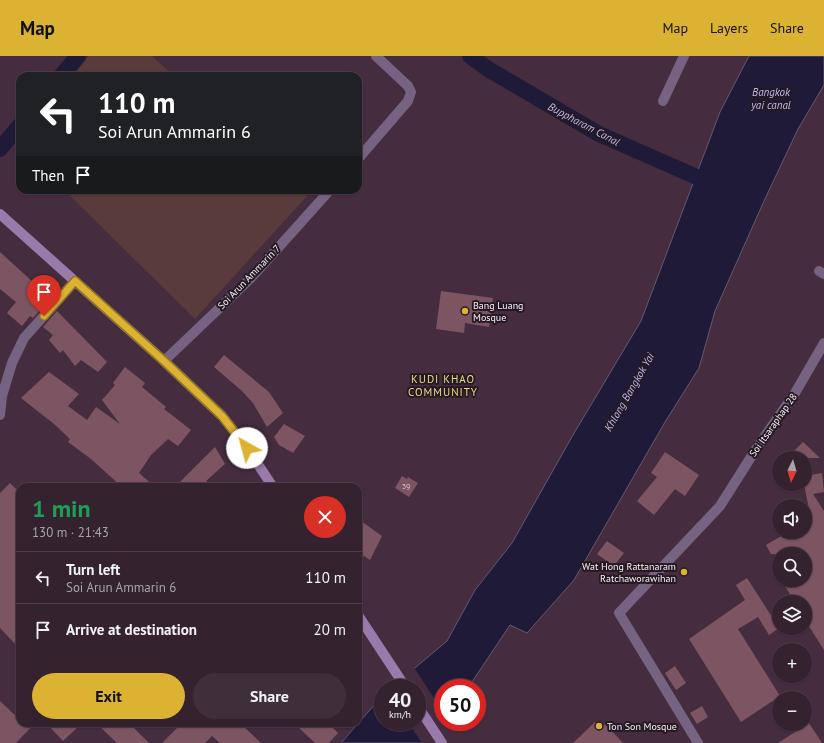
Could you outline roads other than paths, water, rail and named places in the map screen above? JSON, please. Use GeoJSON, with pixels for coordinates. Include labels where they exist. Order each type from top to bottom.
{"type":"FeatureCollection","features":[{"type":"Feature","properties":{"kind":"main road"},"geometry":{"type":"LineString","coordinates":[[0,214],[164,361],[222,416],[247,448],[270,483]]}},
{"type":"Feature","properties":{"kind":"main road"},"geometry":{"type":"LineString","coordinates":[[362,621],[400,679]]}},
{"type":"Feature","properties":{"kind":"main road"},"geometry":{"type":"LineString","coordinates":[[426,719],[442,743]]}},
{"type":"Feature","properties":{"kind":"street"},"geometry":{"type":"LineString","coordinates":[[362,154],[408,101],[411,92],[408,86],[376,56]]}},
{"type":"Feature","properties":{"kind":"street"},"geometry":{"type":"LineString","coordinates":[[663,101],[684,56]]}},
{"type":"Feature","properties":{"kind":"street","name":"Soi Arun Ammarin 7"},"geometry":{"type":"LineString","coordinates":[[164,361],[251,278],[326,194]]}},
{"type":"Feature","properties":{"kind":"street"},"geometry":{"type":"LineString","coordinates":[[0,415],[2,396],[10,370],[24,338],[75,281]]}},
{"type":"Feature","properties":{"kind":"street","name":"Soi Itsaraphap 28"},"geometry":{"type":"LineString","coordinates":[[698,743],[620,613],[720,506],[758,446],[795,393],[824,343]]}},
{"type":"Feature","properties":{"kind":"water","name":"Bangkok yai canal"},"geometry":{"type":"Polygon","coordinates":[[[749,56],[824,56],[824,85],[798,129],[715,311],[699,368],[665,422],[574,580],[527,633],[510,625],[474,679],[434,679],[434,731],[439,731],[434,743],[341,743],[355,727],[362,727],[362,719],[374,705],[374,731],[426,731],[426,679],[402,679],[447,641],[475,590],[512,543],[573,435],[641,321],[720,112],[749,56]]]}},
{"type":"Feature","properties":{"kind":"waterway"},"geometry":{"type":"LineString","coordinates":[[64,72],[78,56]]}},
{"type":"Feature","properties":{"kind":"waterway","name":"Buppharam Canal"},"geometry":{"type":"LineString","coordinates":[[470,56],[488,69],[599,134],[715,185]]}},
{"type":"Feature","properties":{"kind":"waterway"},"geometry":{"type":"LineString","coordinates":[[0,149],[16,130]]}},
{"type":"Feature","properties":{"kind":"place","name":"Bang Luang Mosque"},"geometry":{"type":"Point","coordinates":[465,311]}},
{"type":"Feature","properties":{"kind":"place","name":"Wat Hong Rattanaram Ratchaworawihan"},"geometry":{"type":"Point","coordinates":[684,572]}},
{"type":"Feature","properties":{"kind":"place","name":"Ton Son Mosque"},"geometry":{"type":"Point","coordinates":[599,726]}},
{"type":"Feature","properties":{"kind":"district","name":"KUDI KHAO COMMUNITY"},"geometry":{"type":"Point","coordinates":[443,385]}},
{"type":"Feature","properties":{"kind":"water label","name":"Khlong Bangkok Yai"},"geometry":{"type":"Point","coordinates":[629,392]}}]}
